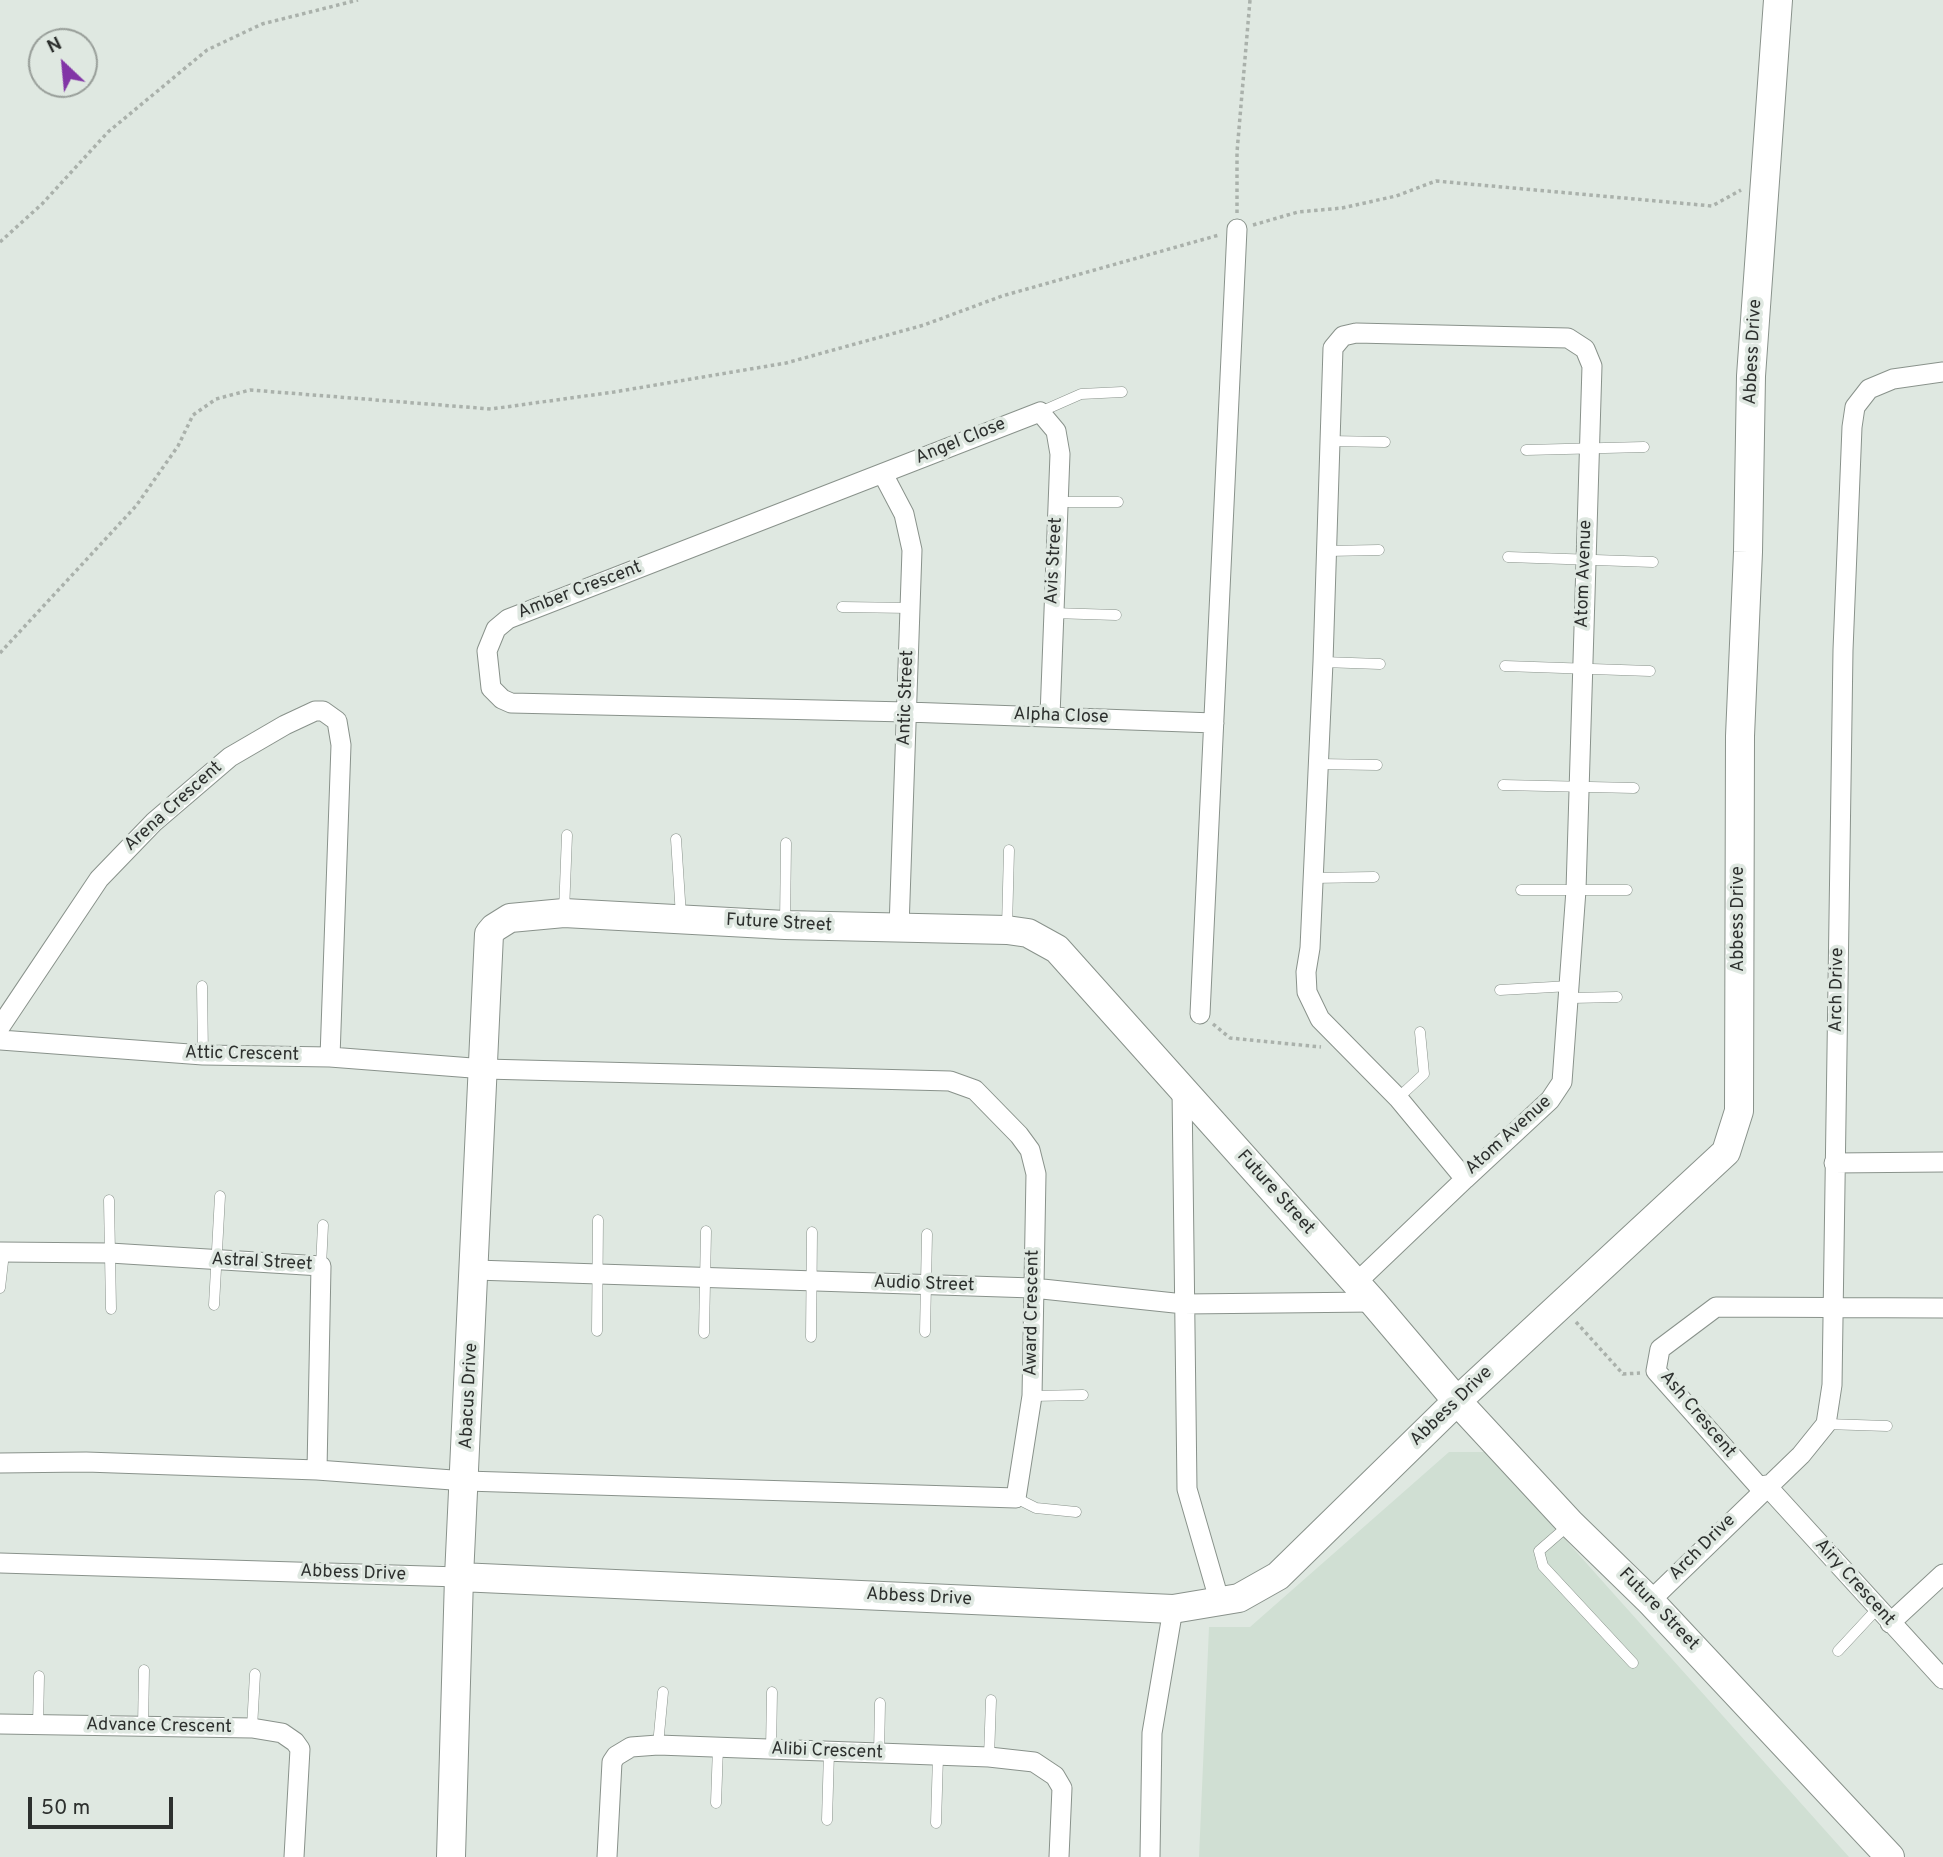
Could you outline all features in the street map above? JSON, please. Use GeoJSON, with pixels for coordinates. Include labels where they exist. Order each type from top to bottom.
{"type":"FeatureCollection","features":[{"type":"Feature","properties":{"kind":"street","name":"Abbess Drive"},"geometry":{"type":"LineString","coordinates":[[0,1563],[459,1577],[1173,1609],[1220,1603],[1255,1592],[1278,1576],[1457,1401],[1726,1152],[1739,1111],[1740,736],[1748,552],[1751,376],[1778,0]]}},
{"type":"Feature","properties":{"kind":"street"},"geometry":{"type":"LineString","coordinates":[[1200,1014],[1237,229]]}},
{"type":"Feature","properties":{"kind":"street","name":"Atom Avenue"},"geometry":{"type":"LineString","coordinates":[[1371,332],[1554,338],[1577,342],[1590,360],[1576,890],[1571,992],[1559,1090],[1465,1180],[1398,1098],[1320,1019],[1307,992],[1319,764],[1329,441],[1333,348],[1343,336],[1371,332]]}},
{"type":"Feature","properties":{"kind":"street","name":"Arch Drive"},"geometry":{"type":"LineString","coordinates":[[1650,1601],[1801,1455],[1826,1424],[1831,1401],[1843,650],[1852,428],[1855,407],[1869,389],[1894,379],[1943,372]]}},
{"type":"Feature","properties":{"kind":"street","name":"Angel Close"},"geometry":{"type":"LineString","coordinates":[[883,474],[1040,412]]}},
{"type":"Feature","properties":{"kind":"street","name":"Avis Street"},"geometry":{"type":"LineString","coordinates":[[1040,412],[1059,437],[1050,716]]}},
{"type":"Feature","properties":{"kind":"street","name":"Antic Street"},"geometry":{"type":"LineString","coordinates":[[883,474],[910,532],[899,928]]}},
{"type":"Feature","properties":{"kind":"street","name":"Amber Crescent"},"geometry":{"type":"LineString","coordinates":[[883,474],[508,619],[496,629],[491,639],[488,673],[491,688],[502,699],[511,703],[907,712]]}},
{"type":"Feature","properties":{"kind":"street","name":"Arena Crescent"},"geometry":{"type":"LineString","coordinates":[[0,1027],[99,879],[154,821],[230,757],[285,725],[315,711],[323,711],[337,721],[341,745],[330,1057]]}},
{"type":"Feature","properties":{"kind":"street","name":"Alpha Close"},"geometry":{"type":"LineString","coordinates":[[907,712],[1214,723]]}},
{"type":"Feature","properties":{"kind":"street","name":"Future Street"},"geometry":{"type":"LineString","coordinates":[[489,934],[510,918],[564,913],[785,925],[1007,930],[1028,933],[1057,949],[1365,1293],[1457,1401],[1570,1523],[1650,1601],[1890,1857]]}},
{"type":"Feature","properties":{"kind":"street","name":"Abacus Drive"},"geometry":{"type":"LineString","coordinates":[[451,1857],[459,1577],[466,1481],[489,934]]}},
{"type":"Feature","properties":{"kind":"street","name":"Attic Crescent"},"geometry":{"type":"LineString","coordinates":[[0,1040],[203,1055],[330,1057],[485,1069]]}},
{"type":"Feature","properties":{"kind":"street","name":"Award Crescent"},"geometry":{"type":"LineString","coordinates":[[485,1069],[950,1081],[975,1090],[1019,1135],[1033,1156],[1037,1174],[1032,1396],[1016,1498]]}},
{"type":"Feature","properties":{"kind":"street"},"geometry":{"type":"LineString","coordinates":[[1181,1088],[1187,1489],[1220,1603]]}},
{"type":"Feature","properties":{"kind":"street"},"geometry":{"type":"LineString","coordinates":[[1834,1163],[1943,1162]]}},
{"type":"Feature","properties":{"kind":"street"},"geometry":{"type":"LineString","coordinates":[[1365,1293],[1465,1180]]}},
{"type":"Feature","properties":{"kind":"street","name":"Astral Street"},"geometry":{"type":"LineString","coordinates":[[2,1253],[110,1253],[321,1266],[317,1470]]}},
{"type":"Feature","properties":{"kind":"street","name":"Audio Street"},"geometry":{"type":"LineString","coordinates":[[475,1270],[1033,1289],[1184,1304],[1365,1293]]}},
{"type":"Feature","properties":{"kind":"street","name":"Ash Crescent"},"geometry":{"type":"LineString","coordinates":[[1764,1488],[1656,1371],[1660,1349],[1716,1307],[1833,1307]]}},
{"type":"Feature","properties":{"kind":"street"},"geometry":{"type":"LineString","coordinates":[[1833,1307],[1943,1308]]}},
{"type":"Feature","properties":{"kind":"street"},"geometry":{"type":"LineString","coordinates":[[0,1463],[86,1462],[317,1470],[466,1481],[1016,1498]]}},
{"type":"Feature","properties":{"kind":"street","name":"Airy Crescent"},"geometry":{"type":"LineString","coordinates":[[1764,1488],[1943,1679]]}},
{"type":"Feature","properties":{"kind":"street"},"geometry":{"type":"LineString","coordinates":[[1883,1616],[1943,1574]]}},
{"type":"Feature","properties":{"kind":"street"},"geometry":{"type":"LineString","coordinates":[[1150,1857],[1152,1733],[1173,1609]]}},
{"type":"Feature","properties":{"kind":"street","name":"Advance Crescent"},"geometry":{"type":"LineString","coordinates":[[0,1724],[252,1728],[289,1737],[300,1749],[301,1759],[295,1857]]}},
{"type":"Feature","properties":{"kind":"street","name":"Alibi Crescent"},"geometry":{"type":"LineString","coordinates":[[607,1857],[612,1762],[616,1756],[631,1747],[658,1745],[989,1757],[1034,1762],[1055,1776],[1062,1788],[1059,1857]]}},
{"type":"Feature","properties":{"kind":"lane"},"geometry":{"type":"LineString","coordinates":[[1040,412],[1081,394],[1122,392]]}},
{"type":"Feature","properties":{"kind":"lane"},"geometry":{"type":"LineString","coordinates":[[1329,441],[1385,442]]}},
{"type":"Feature","properties":{"kind":"lane"},"geometry":{"type":"LineString","coordinates":[[1526,450],[1644,447]]}},
{"type":"Feature","properties":{"kind":"lane"},"geometry":{"type":"LineString","coordinates":[[1058,502],[1118,502]]}},
{"type":"Feature","properties":{"kind":"lane"},"geometry":{"type":"LineString","coordinates":[[1327,551],[1379,550]]}},
{"type":"Feature","properties":{"kind":"lane"},"geometry":{"type":"LineString","coordinates":[[1508,557],[1653,562]]}},
{"type":"Feature","properties":{"kind":"lane"},"geometry":{"type":"LineString","coordinates":[[842,607],[909,608]]}},
{"type":"Feature","properties":{"kind":"lane"},"geometry":{"type":"LineString","coordinates":[[1053,613],[1116,615]]}},
{"type":"Feature","properties":{"kind":"lane"},"geometry":{"type":"LineString","coordinates":[[1323,662],[1380,664]]}},
{"type":"Feature","properties":{"kind":"lane"},"geometry":{"type":"LineString","coordinates":[[1505,666],[1650,671]]}},
{"type":"Feature","properties":{"kind":"lane"},"geometry":{"type":"LineString","coordinates":[[1319,764],[1377,765]]}},
{"type":"Feature","properties":{"kind":"lane"},"geometry":{"type":"LineString","coordinates":[[1503,785],[1634,788]]}},
{"type":"Feature","properties":{"kind":"lane"},"geometry":{"type":"LineString","coordinates":[[564,913],[567,835]]}},
{"type":"Feature","properties":{"kind":"lane"},"geometry":{"type":"LineString","coordinates":[[676,839],[681,919]]}},
{"type":"Feature","properties":{"kind":"lane"},"geometry":{"type":"LineString","coordinates":[[785,925],[786,843]]}},
{"type":"Feature","properties":{"kind":"lane"},"geometry":{"type":"LineString","coordinates":[[1007,930],[1009,850]]}},
{"type":"Feature","properties":{"kind":"lane"},"geometry":{"type":"LineString","coordinates":[[1312,878],[1374,877]]}},
{"type":"Feature","properties":{"kind":"lane"},"geometry":{"type":"LineString","coordinates":[[1521,890],[1627,890]]}},
{"type":"Feature","properties":{"kind":"lane"},"geometry":{"type":"LineString","coordinates":[[202,986],[203,1055]]}},
{"type":"Feature","properties":{"kind":"lane"},"geometry":{"type":"LineString","coordinates":[[1500,990],[1571,992],[1617,997]]}},
{"type":"Feature","properties":{"kind":"lane"},"geometry":{"type":"LineString","coordinates":[[1398,1098],[1424,1074],[1420,1032]]}},
{"type":"Feature","properties":{"kind":"lane"},"geometry":{"type":"LineString","coordinates":[[214,1305],[220,1196]]}},
{"type":"Feature","properties":{"kind":"lane"},"geometry":{"type":"LineString","coordinates":[[109,1200],[111,1308]]}},
{"type":"Feature","properties":{"kind":"lane"},"geometry":{"type":"LineString","coordinates":[[597,1331],[598,1220]]}},
{"type":"Feature","properties":{"kind":"lane"},"geometry":{"type":"LineString","coordinates":[[321,1266],[323,1224]]}},
{"type":"Feature","properties":{"kind":"lane"},"geometry":{"type":"LineString","coordinates":[[704,1333],[706,1231]]}},
{"type":"Feature","properties":{"kind":"lane"},"geometry":{"type":"LineString","coordinates":[[811,1337],[812,1232]]}},
{"type":"Feature","properties":{"kind":"lane"},"geometry":{"type":"LineString","coordinates":[[925,1332],[927,1234]]}},
{"type":"Feature","properties":{"kind":"lane"},"geometry":{"type":"LineString","coordinates":[[0,1287],[2,1253]]}},
{"type":"Feature","properties":{"kind":"lane"},"geometry":{"type":"LineString","coordinates":[[1032,1396],[1083,1395]]}},
{"type":"Feature","properties":{"kind":"lane"},"geometry":{"type":"LineString","coordinates":[[1826,1424],[1886,1426]]}},
{"type":"Feature","properties":{"kind":"lane"},"geometry":{"type":"LineString","coordinates":[[1016,1498],[1036,1508],[1076,1512]]}},
{"type":"Feature","properties":{"kind":"lane"},"geometry":{"type":"LineString","coordinates":[[1570,1523],[1539,1551],[1543,1566],[1633,1663]]}},
{"type":"Feature","properties":{"kind":"lane"},"geometry":{"type":"LineString","coordinates":[[1838,1651],[1883,1616]]}},
{"type":"Feature","properties":{"kind":"lane"},"geometry":{"type":"LineString","coordinates":[[143,1727],[145,1670]]}},
{"type":"Feature","properties":{"kind":"lane"},"geometry":{"type":"LineString","coordinates":[[252,1728],[255,1674]]}},
{"type":"Feature","properties":{"kind":"lane"},"geometry":{"type":"LineString","coordinates":[[38,1726],[39,1676]]}},
{"type":"Feature","properties":{"kind":"lane"},"geometry":{"type":"LineString","coordinates":[[658,1745],[663,1692]]}},
{"type":"Feature","properties":{"kind":"lane"},"geometry":{"type":"LineString","coordinates":[[771,1750],[772,1692]]}},
{"type":"Feature","properties":{"kind":"lane"},"geometry":{"type":"LineString","coordinates":[[989,1757],[991,1700]]}},
{"type":"Feature","properties":{"kind":"lane"},"geometry":{"type":"LineString","coordinates":[[879,1754],[880,1703]]}},
{"type":"Feature","properties":{"kind":"lane"},"geometry":{"type":"LineString","coordinates":[[716,1803],[718,1747]]}},
{"type":"Feature","properties":{"kind":"lane"},"geometry":{"type":"LineString","coordinates":[[827,1820],[829,1752]]}},
{"type":"Feature","properties":{"kind":"lane"},"geometry":{"type":"LineString","coordinates":[[936,1824],[938,1756]]}},
{"type":"Feature","properties":{"kind":"path"},"geometry":{"type":"LineString","coordinates":[[0,243],[42,204],[108,132],[206,50],[262,24],[358,0]]}},
{"type":"Feature","properties":{"kind":"path"},"geometry":{"type":"LineString","coordinates":[[1237,229],[1237,152],[1250,0]]}},
{"type":"Feature","properties":{"kind":"path"},"geometry":{"type":"LineString","coordinates":[[0,653],[136,506],[178,446],[193,415],[216,399],[250,390],[491,409],[614,392],[656,382],[786,363],[924,325],[1002,296],[1237,229],[1298,212],[1342,208],[1396,195],[1436,181],[1712,206],[1732,198],[1766,170]]}},
{"type":"Feature","properties":{"kind":"path"},"geometry":{"type":"LineString","coordinates":[[1200,1014],[1230,1038],[1318,1049],[1338,1037]]}},
{"type":"Feature","properties":{"kind":"path"},"geometry":{"type":"LineString","coordinates":[[1561,1305],[1623,1374],[1656,1371]]}},
{"type":"Feature","properties":{"kind":"shaded area"},"geometry":{"type":"Polygon","coordinates":[[[1449,1452],[1487,1452],[1849,1857],[1199,1857],[1209,1627],[1250,1627],[1449,1452]]]}}]}
